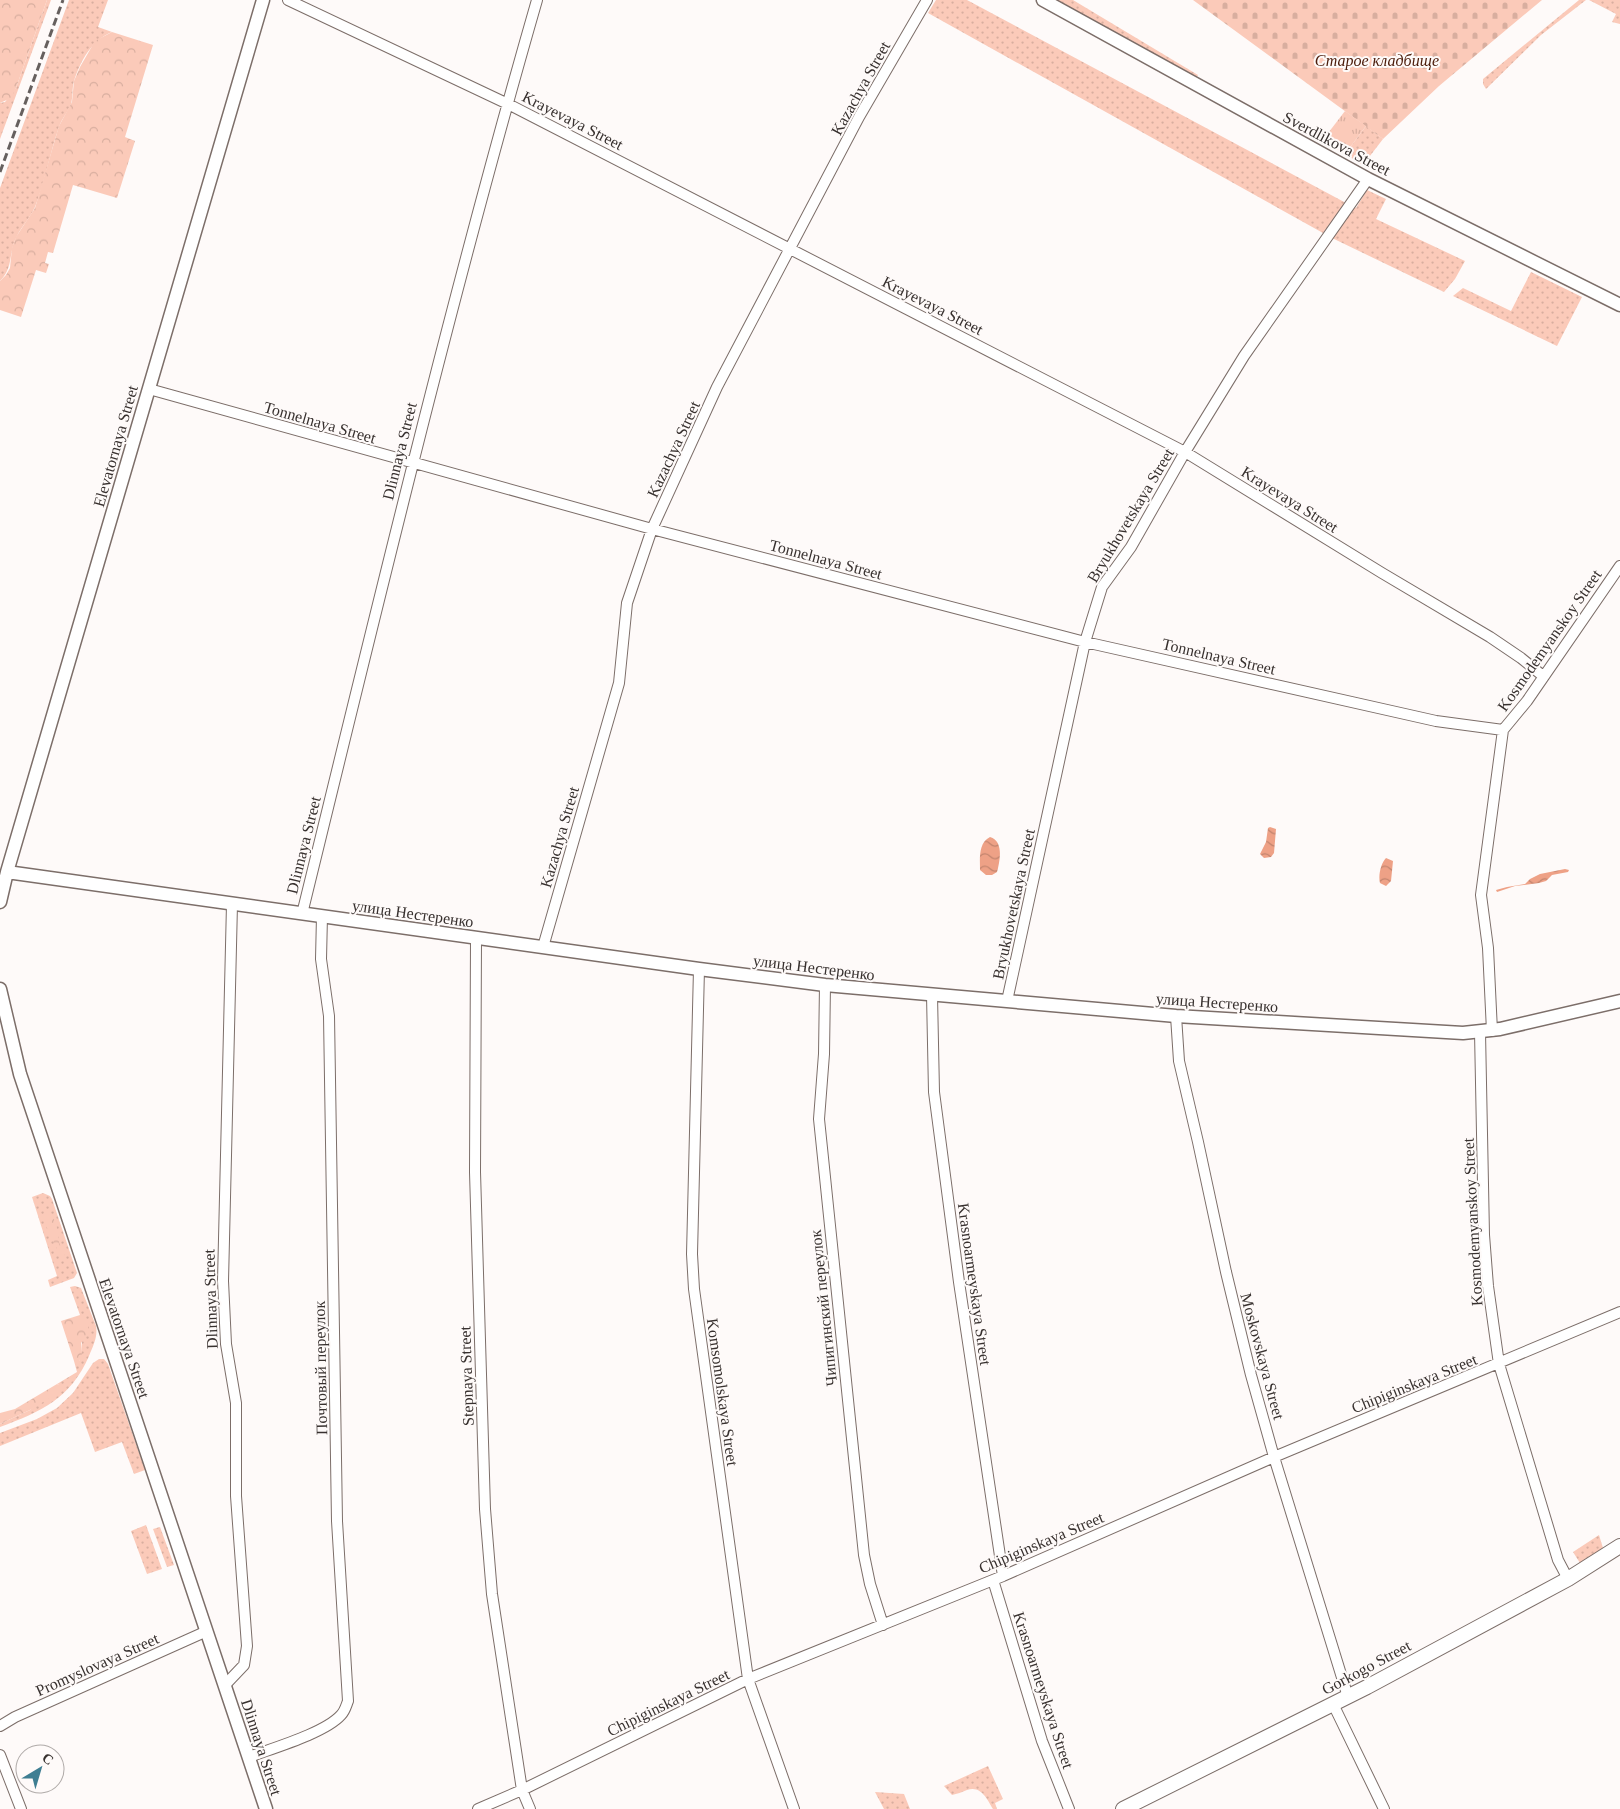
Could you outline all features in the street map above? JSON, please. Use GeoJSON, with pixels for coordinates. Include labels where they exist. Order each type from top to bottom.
{"type":"FeatureCollection","features":[{"type":"Feature","properties":{"kind":"main road","name":"Gorkogo Street"},"geometry":{"type":"LineString","coordinates":[[1123,1809],[1334,1704],[1568,1579],[1620,1546]]}},
{"type":"Feature","properties":{"kind":"street","name":"Elevatornaya Street"},"geometry":{"type":"LineString","coordinates":[[0,902],[7,872],[148,389],[264,0]]}},
{"type":"Feature","properties":{"kind":"street","name":"Krayevaya Street"},"geometry":{"type":"LineString","coordinates":[[288,0],[508,104],[1185,452],[1490,637],[1543,676]]}},
{"type":"Feature","properties":{"kind":"street","name":"Dlinnaya Street"},"geometry":{"type":"LineString","coordinates":[[302,914],[413,463],[537,0]]}},
{"type":"Feature","properties":{"kind":"street","name":"Kazachya Street"},"geometry":{"type":"LineString","coordinates":[[543,947],[619,683],[627,603],[652,529],[717,387],[859,117],[927,0]]}},
{"type":"Feature","properties":{"kind":"street","name":"Sverdlikova Street"},"geometry":{"type":"LineString","coordinates":[[1043,0],[1368,179],[1620,305]]}},
{"type":"Feature","properties":{"kind":"street","name":"Bryukhovetskaya Street"},"geometry":{"type":"LineString","coordinates":[[1007,1001],[1085,642],[1102,587],[1131,546],[1185,452],[1244,356],[1368,179]]}},
{"type":"Feature","properties":{"kind":"street","name":"Tonnelnaya Street"},"geometry":{"type":"LineString","coordinates":[[148,389],[652,529],[1085,642],[1436,720],[1503,730]]}},
{"type":"Feature","properties":{"kind":"street","name":"Kosmodemyanskoy Street"},"geometry":{"type":"LineString","coordinates":[[1568,1579],[1558,1560],[1499,1364],[1488,1286],[1484,1235],[1488,948],[1481,895],[1503,730],[1527,701],[1620,566]]}},
{"type":"Feature","properties":{"kind":"street","name":"улица Нестеренко"},"geometry":{"type":"LineString","coordinates":[[7,872],[825,985],[932,996],[1176,1016],[1453,1032],[1486,1031],[1620,1001]]}},
{"type":"Feature","properties":{"kind":"street","name":"Dlinnaya Street"},"geometry":{"type":"LineString","coordinates":[[232,904],[223,1289],[226,1344],[235,1393],[236,1496],[247,1646],[244,1665],[227,1690],[266,1809]]}},
{"type":"Feature","properties":{"kind":"street","name":"Почтовый переулок"},"geometry":{"type":"LineString","coordinates":[[249,1757],[298,1740],[321,1728],[340,1716],[346,1708],[348,1701],[337,1521],[329,1026],[321,959],[322,916]]}},
{"type":"Feature","properties":{"kind":"street","name":"Stepnaya Street"},"geometry":{"type":"LineString","coordinates":[[476,938],[475,1172],[485,1509],[492,1594],[522,1790],[530,1809]]}},
{"type":"Feature","properties":{"kind":"street","name":"Komsomolskaya Street"},"geometry":{"type":"LineString","coordinates":[[699,969],[692,1254],[694,1289],[748,1679],[794,1809]]}},
{"type":"Feature","properties":{"kind":"street","name":"Чипигинский переулок"},"geometry":{"type":"LineString","coordinates":[[825,985],[824,1054],[819,1120],[864,1555],[870,1584],[883,1624]]}},
{"type":"Feature","properties":{"kind":"street","name":"Elevatornaya Street"},"geometry":{"type":"LineString","coordinates":[[0,989],[20,1074],[103,1326],[227,1690]]}},
{"type":"Feature","properties":{"kind":"street","name":"Krasnoarmeyskaya Street"},"geometry":{"type":"LineString","coordinates":[[932,996],[934,1092],[998,1578],[1042,1741],[1069,1809]]}},
{"type":"Feature","properties":{"kind":"street","name":"Moskovskaya Street"},"geometry":{"type":"LineString","coordinates":[[1176,1016],[1179,1062],[1251,1375],[1274,1457],[1348,1696]]}},
{"type":"Feature","properties":{"kind":"street","name":"Chipiginskaya Street"},"geometry":{"type":"LineString","coordinates":[[478,1809],[522,1790],[748,1679],[998,1578],[1274,1457],[1620,1312]]}},
{"type":"Feature","properties":{"kind":"street","name":"Promyslovaya Street"},"geometry":{"type":"LineString","coordinates":[[0,1726],[15,1717],[207,1631]]}},
{"type":"Feature","properties":{"kind":"street"},"geometry":{"type":"LineString","coordinates":[[1334,1704],[1384,1809]]}},
{"type":"Feature","properties":{"kind":"street"},"geometry":{"type":"LineString","coordinates":[[0,1755],[21,1809]]}},
{"type":"Feature","properties":{"kind":"green space"},"geometry":{"type":"Polygon","coordinates":[[[0,0],[47,0],[16,88],[11,98],[0,103],[0,0]]]}},
{"type":"Feature","properties":{"kind":"green space"},"geometry":{"type":"Polygon","coordinates":[[[47,0],[51,0],[0,139],[0,103],[5,102],[16,88],[47,0]]]}},
{"type":"Feature","properties":{"kind":"green space"},"geometry":{"type":"Polygon","coordinates":[[[69,0],[108,0],[98,27],[112,32],[98,40],[80,66],[74,81],[71,104],[59,127],[35,207],[14,242],[9,265],[0,281],[0,188],[69,0]]]}},
{"type":"Feature","properties":{"kind":"green space"},"geometry":{"type":"Polygon","coordinates":[[[936,0],[967,0],[1346,203],[1323,233],[928,13],[936,0]]]}},
{"type":"Feature","properties":{"kind":"green space"},"geometry":{"type":"Polygon","coordinates":[[[1051,0],[1073,0],[1198,75],[1195,80],[1051,0]]]}},
{"type":"Feature","properties":{"kind":"green space","name":"Старое кладбище"},"geometry":{"type":"Polygon","coordinates":[[[1193,0],[1542,0],[1439,86],[1383,139],[1193,0]]]}},
{"type":"Feature","properties":{"kind":"green space"},"geometry":{"type":"Polygon","coordinates":[[[1579,0],[1586,0],[1541,35],[1486,89],[1483,79],[1579,0]]]}},
{"type":"Feature","properties":{"kind":"green space"},"geometry":{"type":"Polygon","coordinates":[[[1589,0],[1620,0],[1620,24],[1612,22],[1616,14],[1589,0]]]}},
{"type":"Feature","properties":{"kind":"green space"},"geometry":{"type":"Polygon","coordinates":[[[112,32],[153,45],[125,137],[135,141],[117,198],[73,185],[53,253],[48,252],[45,263],[49,264],[46,273],[36,270],[21,317],[0,310],[0,281],[10,268],[12,248],[16,237],[35,208],[59,126],[72,102],[74,81],[95,41],[112,32]]]}},
{"type":"Feature","properties":{"kind":"green space"},"geometry":{"type":"Polygon","coordinates":[[[1345,111],[1366,126],[1345,154],[1322,141],[1345,111]]]}},
{"type":"Feature","properties":{"kind":"green space"},"geometry":{"type":"Polygon","coordinates":[[[1366,126],[1383,139],[1363,165],[1345,154],[1366,126]]]}},
{"type":"Feature","properties":{"kind":"green space"},"geometry":{"type":"Polygon","coordinates":[[[1367,190],[1386,199],[1376,219],[1465,261],[1455,279],[1444,292],[1332,238],[1354,207],[1356,208],[1367,190]]]}},
{"type":"Feature","properties":{"kind":"green space"},"geometry":{"type":"Polygon","coordinates":[[[1531,272],[1582,297],[1557,346],[1453,296],[1463,288],[1511,311],[1531,272]]]}},
{"type":"Feature","properties":{"kind":"green space"},"geometry":{"type":"Polygon","coordinates":[[[43,1193],[52,1199],[77,1273],[74,1278],[50,1287],[48,1280],[57,1276],[32,1197],[43,1193]]]}},
{"type":"Feature","properties":{"kind":"green space"},"geometry":{"type":"Polygon","coordinates":[[[48,1212],[53,1218],[60,1244],[65,1253],[63,1258],[45,1224],[44,1217],[48,1212]]]}},
{"type":"Feature","properties":{"kind":"green space"},"geometry":{"type":"Polygon","coordinates":[[[70,1287],[81,1288],[96,1326],[94,1345],[82,1370],[64,1393],[53,1402],[29,1415],[0,1427],[0,1424],[30,1410],[59,1385],[57,1384],[77,1372],[74,1361],[79,1361],[80,1357],[83,1315],[80,1315],[70,1287]]]}},
{"type":"Feature","properties":{"kind":"green space"},"geometry":{"type":"Polygon","coordinates":[[[83,1315],[88,1325],[88,1334],[81,1343],[82,1356],[79,1361],[74,1361],[61,1321],[83,1315]]]}},
{"type":"Feature","properties":{"kind":"green space"},"geometry":{"type":"Polygon","coordinates":[[[99,1359],[104,1359],[108,1364],[145,1470],[134,1474],[122,1442],[95,1452],[81,1413],[0,1446],[0,1433],[37,1419],[57,1408],[73,1393],[93,1363],[99,1359]]]}},
{"type":"Feature","properties":{"kind":"green space"},"geometry":{"type":"Polygon","coordinates":[[[57,1384],[60,1389],[58,1393],[30,1410],[0,1424],[0,1413],[15,1409],[57,1384]]]}},
{"type":"Feature","properties":{"kind":"green space"},"geometry":{"type":"Polygon","coordinates":[[[146,1525],[162,1569],[147,1574],[131,1531],[146,1525]]]}},
{"type":"Feature","properties":{"kind":"green space"},"geometry":{"type":"Polygon","coordinates":[[[160,1527],[174,1565],[167,1567],[153,1529],[160,1527]]]}},
{"type":"Feature","properties":{"kind":"green space"},"geometry":{"type":"Polygon","coordinates":[[[1599,1535],[1603,1548],[1580,1563],[1573,1552],[1599,1535]]]}},
{"type":"Feature","properties":{"kind":"green space"},"geometry":{"type":"Polygon","coordinates":[[[988,1766],[1003,1799],[995,1803],[997,1809],[993,1809],[983,1794],[976,1789],[952,1795],[944,1786],[988,1766]]]}},
{"type":"Feature","properties":{"kind":"green space"},"geometry":{"type":"Polygon","coordinates":[[[875,1792],[904,1794],[910,1809],[884,1809],[875,1792]]]}},
{"type":"Feature","properties":{"kind":"water"},"geometry":{"type":"Polygon","coordinates":[[[1268,828],[1276,829],[1274,853],[1271,857],[1264,858],[1260,854],[1266,842],[1268,828]]]}},
{"type":"Feature","properties":{"kind":"water"},"geometry":{"type":"Polygon","coordinates":[[[990,837],[994,839],[999,847],[1000,857],[997,872],[992,875],[986,875],[980,870],[980,856],[983,843],[990,837]]]}},
{"type":"Feature","properties":{"kind":"water"},"geometry":{"type":"Polygon","coordinates":[[[1386,858],[1393,861],[1391,881],[1386,886],[1380,883],[1379,876],[1381,866],[1386,858]]]}},
{"type":"Feature","properties":{"kind":"water"},"geometry":{"type":"Polygon","coordinates":[[[1565,869],[1569,870],[1568,872],[1552,875],[1546,881],[1515,886],[1497,892],[1496,890],[1507,887],[1525,884],[1540,874],[1565,869]]]}},
{"type":"Feature","properties":{"kind":"railway"},"geometry":{"type":"LineString","coordinates":[[0,172],[63,0]]}}]}
